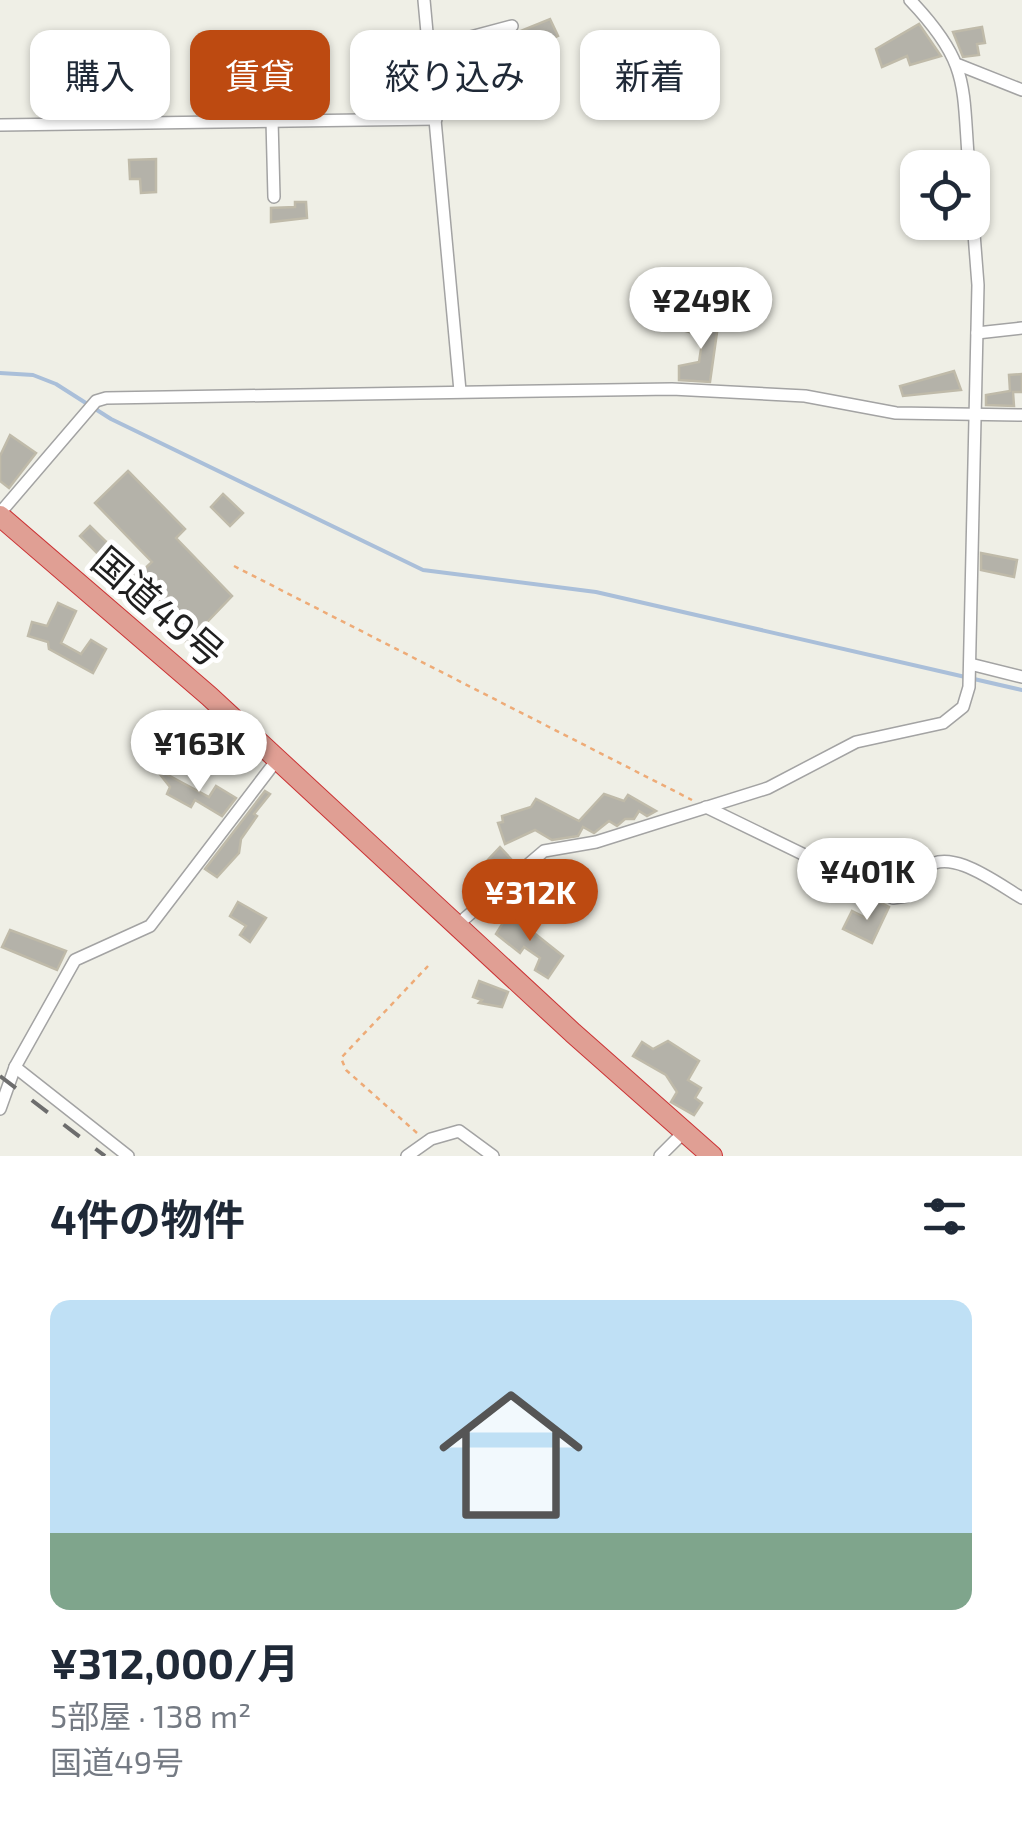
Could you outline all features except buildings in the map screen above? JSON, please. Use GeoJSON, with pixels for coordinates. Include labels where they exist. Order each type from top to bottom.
{"type":"FeatureCollection","features":[{"type":"Feature","properties":{"kind":"highway","name":"国道49号"},"geometry":{"type":"LineString","coordinates":[[0,515],[209,696],[712,1156]]}},
{"type":"Feature","properties":{"kind":"street"},"geometry":{"type":"LineString","coordinates":[[424,0],[427,30]]}},
{"type":"Feature","properties":{"kind":"street"},"geometry":{"type":"LineString","coordinates":[[910,0],[960,65],[1022,90]]}},
{"type":"Feature","properties":{"kind":"street"},"geometry":{"type":"LineString","coordinates":[[497,30],[512,26]]}},
{"type":"Feature","properties":{"kind":"street"},"geometry":{"type":"LineString","coordinates":[[960,65],[967,150]]}},
{"type":"Feature","properties":{"kind":"street"},"geometry":{"type":"LineString","coordinates":[[0,124],[272,120],[274,197]]}},
{"type":"Feature","properties":{"kind":"street"},"geometry":{"type":"LineString","coordinates":[[436,120],[460,390]]}},
{"type":"Feature","properties":{"kind":"street"},"geometry":{"type":"LineString","coordinates":[[457,926],[544,851],[596,842],[768,788],[856,742],[950,720],[966,702],[977,333],[973,240]]}},
{"type":"Feature","properties":{"kind":"street"},"geometry":{"type":"LineString","coordinates":[[977,333],[1022,328]]}},
{"type":"Feature","properties":{"kind":"street"},"geometry":{"type":"LineString","coordinates":[[0,515],[96,401],[106,398],[672,389],[805,396],[896,413],[1022,415]]}},
{"type":"Feature","properties":{"kind":"street"},"geometry":{"type":"LineString","coordinates":[[970,664],[1022,677]]}},
{"type":"Feature","properties":{"kind":"street"},"geometry":{"type":"LineString","coordinates":[[0,1109],[15,1066],[75,960],[150,926],[276,761]]}},
{"type":"Feature","properties":{"kind":"street"},"geometry":{"type":"LineString","coordinates":[[706,807],[893,898],[907,896],[925,869],[942,860],[956,862],[1022,898]]}},
{"type":"Feature","properties":{"kind":"street"},"geometry":{"type":"LineString","coordinates":[[15,1066],[128,1156]]}},
{"type":"Feature","properties":{"kind":"street"},"geometry":{"type":"LineString","coordinates":[[407,1156],[423,1143],[464,1132],[493,1156]]}},
{"type":"Feature","properties":{"kind":"street"},"geometry":{"type":"LineString","coordinates":[[660,1156],[684,1132]]}},
{"type":"Feature","properties":{"kind":"path"},"geometry":{"type":"LineString","coordinates":[[234,566],[706,807]]}},
{"type":"Feature","properties":{"kind":"path"},"geometry":{"type":"LineString","coordinates":[[423,1143],[407,1120],[346,1070],[340,1058],[428,966]]}},
{"type":"Feature","properties":{"kind":"waterway"},"geometry":{"type":"LineString","coordinates":[[0,373],[33,375],[56,384],[111,419],[423,570],[596,592],[1022,690]]}},
{"type":"Feature","properties":{"kind":"railway"},"geometry":{"type":"LineString","coordinates":[[0,1076],[105,1156]]}}]}
